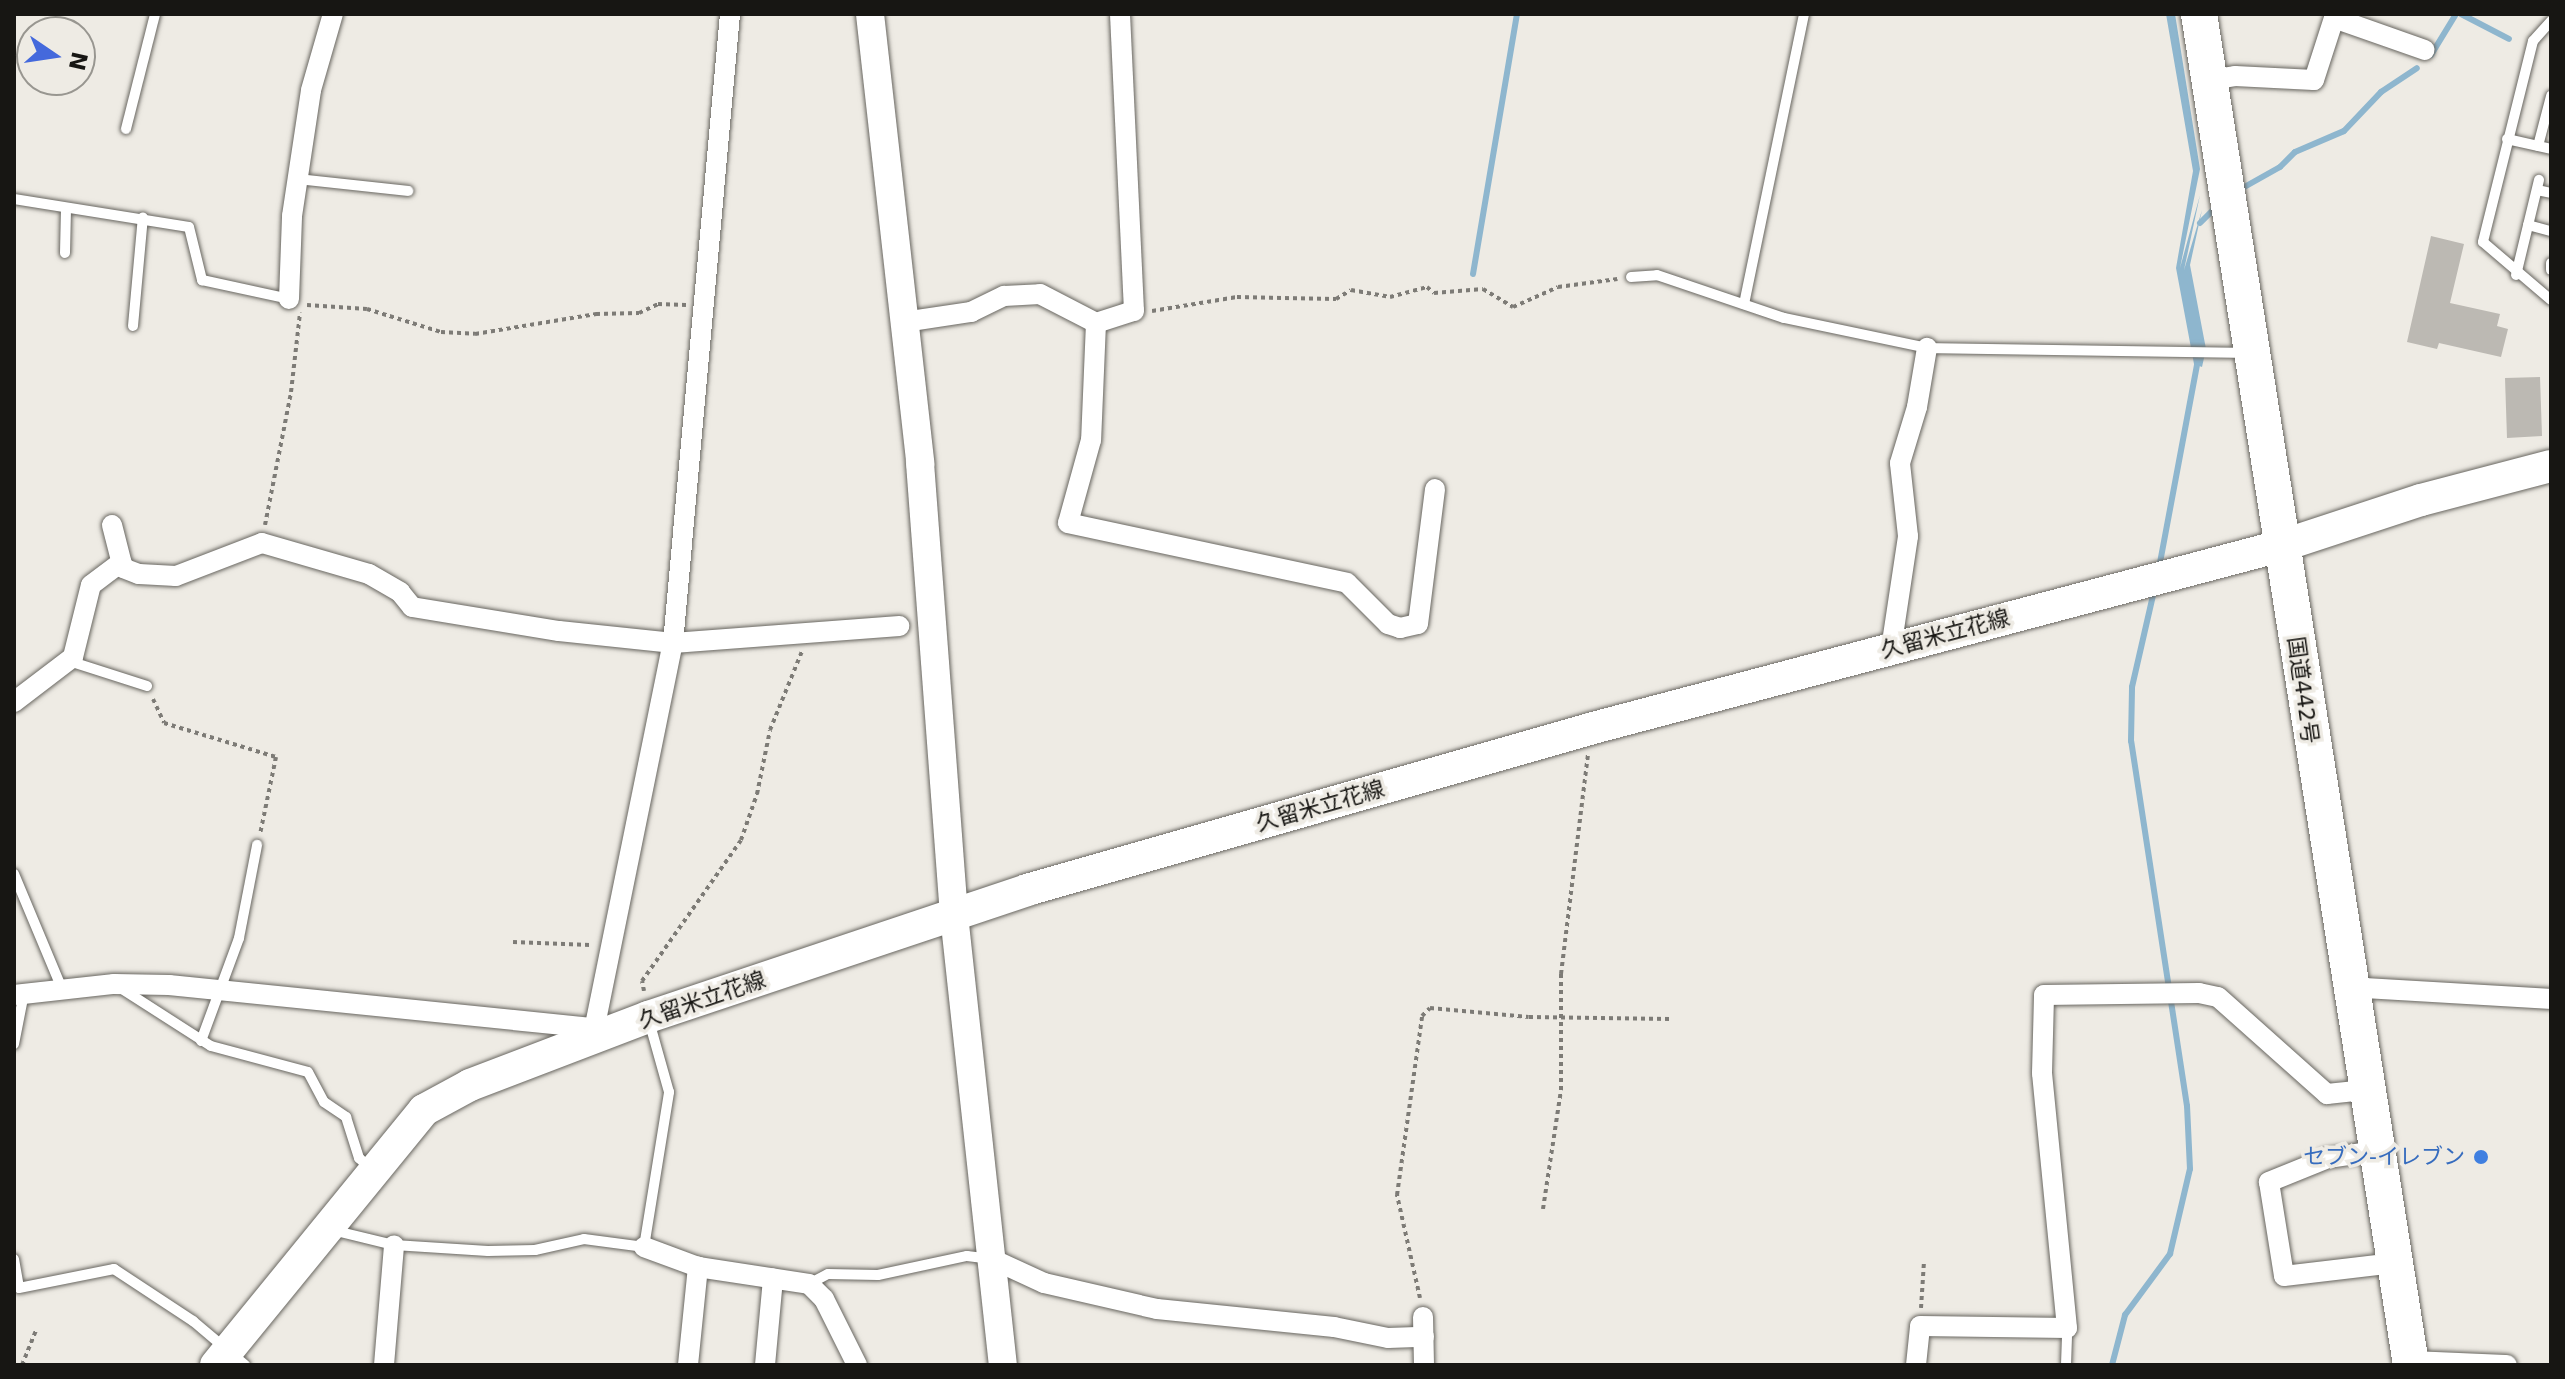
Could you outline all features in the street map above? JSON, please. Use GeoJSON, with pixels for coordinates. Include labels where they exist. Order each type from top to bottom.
{"type":"FeatureCollection","features":[{"type":"Feature","properties":{"kind":"highway","name":"国道442号"},"geometry":{"type":"LineString","coordinates":[[2199,14],[2410,1363]]}},
{"type":"Feature","properties":{"kind":"main road","name":"久留米立花線"},"geometry":{"type":"LineString","coordinates":[[229,1361],[326,1229],[424,1110],[470,1085],[593,1034],[954,915],[1593,728],[2284,545],[2421,500],[2551,466]]}},
{"type":"Feature","properties":{"kind":"street"},"geometry":{"type":"LineString","coordinates":[[289,299],[286,276],[311,90],[333,14]]}},
{"type":"Feature","properties":{"kind":"street"},"geometry":{"type":"LineString","coordinates":[[19,994],[114,984],[219,989],[593,1034],[673,643],[707,306],[730,14]]}},
{"type":"Feature","properties":{"kind":"street"},"geometry":{"type":"LineString","coordinates":[[870,14],[933,623],[954,915],[1003,1365]]}},
{"type":"Feature","properties":{"kind":"street"},"geometry":{"type":"LineString","coordinates":[[904,322],[940,320],[1004,296],[1040,294],[1096,323],[1134,311],[1120,14]]}},
{"type":"Feature","properties":{"kind":"street"},"geometry":{"type":"LineString","coordinates":[[2210,80],[2235,76],[2314,80],[2334,18],[2425,50]]}},
{"type":"Feature","properties":{"kind":"street"},"geometry":{"type":"LineString","coordinates":[[1096,323],[1091,440],[1068,523],[1347,583],[1388,624],[1418,624],[1433,639]]}},
{"type":"Feature","properties":{"kind":"street"},"geometry":{"type":"LineString","coordinates":[[1891,649],[1908,536],[1900,463],[1917,407],[1927,348]]}},
{"type":"Feature","properties":{"kind":"street"},"geometry":{"type":"LineString","coordinates":[[1418,624],[1435,489]]}},
{"type":"Feature","properties":{"kind":"street"},"geometry":{"type":"LineString","coordinates":[[112,525],[121,562],[139,574],[176,576],[262,543],[369,574],[400,592],[412,607],[559,631],[673,643],[899,626]]}},
{"type":"Feature","properties":{"kind":"street"},"geometry":{"type":"LineString","coordinates":[[14,702],[68,661],[91,585],[121,562]]}},
{"type":"Feature","properties":{"kind":"street"},"geometry":{"type":"LineString","coordinates":[[2349,987],[2551,999]]}},
{"type":"Feature","properties":{"kind":"street"},"geometry":{"type":"LineString","coordinates":[[1916,1365],[1920,1326],[2067,1328],[2042,1073],[2044,995],[2199,993],[2218,997],[2327,1094],[2366,1090]]}},
{"type":"Feature","properties":{"kind":"street"},"geometry":{"type":"LineString","coordinates":[[2376,1151],[2328,1158],[2269,1182],[2284,1276],[2394,1263]]}},
{"type":"Feature","properties":{"kind":"street"},"geometry":{"type":"LineString","coordinates":[[384,1365],[394,1245]]}},
{"type":"Feature","properties":{"kind":"street"},"geometry":{"type":"LineString","coordinates":[[644,1247],[698,1267],[809,1284],[824,1299],[857,1365]]}},
{"type":"Feature","properties":{"kind":"street"},"geometry":{"type":"LineString","coordinates":[[992,1259],[1044,1283],[1157,1309],[1388,1338],[1424,1327],[1424,1365]]}},
{"type":"Feature","properties":{"kind":"street"},"geometry":{"type":"LineString","coordinates":[[688,1365],[698,1267]]}},
{"type":"Feature","properties":{"kind":"street"},"geometry":{"type":"LineString","coordinates":[[765,1365],[773,1278]]}},
{"type":"Feature","properties":{"kind":"street"},"geometry":{"type":"LineString","coordinates":[[2410,1363],[2507,1365]]}},
{"type":"Feature","properties":{"kind":"lane"},"geometry":{"type":"LineString","coordinates":[[126,129],[155,14]]}},
{"type":"Feature","properties":{"kind":"lane"},"geometry":{"type":"LineString","coordinates":[[1744,304],[1804,14]]}},
{"type":"Feature","properties":{"kind":"lane"},"geometry":{"type":"LineString","coordinates":[[2551,21],[2533,41],[2483,242],[2516,275],[2551,300]]}},
{"type":"Feature","properties":{"kind":"lane"},"geometry":{"type":"LineString","coordinates":[[2538,146],[2551,96]]}},
{"type":"Feature","properties":{"kind":"lane"},"geometry":{"type":"LineString","coordinates":[[2507,139],[2551,149]]}},
{"type":"Feature","properties":{"kind":"lane"},"geometry":{"type":"LineString","coordinates":[[298,179],[408,191]]}},
{"type":"Feature","properties":{"kind":"lane"},"geometry":{"type":"LineString","coordinates":[[2516,275],[2538,185],[2551,193]]}},
{"type":"Feature","properties":{"kind":"lane"},"geometry":{"type":"LineString","coordinates":[[14,199],[66,209],[143,217],[189,227],[202,280],[289,299]]}},
{"type":"Feature","properties":{"kind":"lane"},"geometry":{"type":"LineString","coordinates":[[65,253],[66,209]]}},
{"type":"Feature","properties":{"kind":"lane"},"geometry":{"type":"LineString","coordinates":[[133,326],[143,217]]}},
{"type":"Feature","properties":{"kind":"lane"},"geometry":{"type":"LineString","coordinates":[[2528,225],[2551,231]]}},
{"type":"Feature","properties":{"kind":"lane"},"geometry":{"type":"LineString","coordinates":[[2551,263],[2551,270]]}},
{"type":"Feature","properties":{"kind":"lane"},"geometry":{"type":"LineString","coordinates":[[1631,277],[1657,275],[1784,318],[1927,348],[2253,354]]}},
{"type":"Feature","properties":{"kind":"lane"},"geometry":{"type":"LineString","coordinates":[[68,661],[147,686]]}},
{"type":"Feature","properties":{"kind":"lane"},"geometry":{"type":"LineString","coordinates":[[201,1041],[239,938],[257,845]]}},
{"type":"Feature","properties":{"kind":"lane"},"geometry":{"type":"LineString","coordinates":[[14,874],[62,989]]}},
{"type":"Feature","properties":{"kind":"lane"},"geometry":{"type":"LineString","coordinates":[[114,984],[201,1041],[308,1072],[324,1102],[346,1117],[359,1158],[373,1172]]}},
{"type":"Feature","properties":{"kind":"lane"},"geometry":{"type":"LineString","coordinates":[[14,1044],[19,994]]}},
{"type":"Feature","properties":{"kind":"lane"},"geometry":{"type":"LineString","coordinates":[[326,1229],[394,1245],[525,1250],[584,1239],[644,1247],[669,1092],[648,1017]]}},
{"type":"Feature","properties":{"kind":"lane"},"geometry":{"type":"LineString","coordinates":[[809,1284],[828,1274],[878,1275],[967,1256],[992,1259]]}},
{"type":"Feature","properties":{"kind":"lane"},"geometry":{"type":"LineString","coordinates":[[14,1259],[19,1288],[114,1269],[193,1321],[229,1361]]}},
{"type":"Feature","properties":{"kind":"lane"},"geometry":{"type":"LineString","coordinates":[[2066,1365],[2067,1328]]}},
{"type":"Feature","properties":{"kind":"path"},"geometry":{"type":"LineString","coordinates":[[1134,311],[1237,297],[1336,299],[1351,290],[1390,297],[1427,287],[1434,293],[1483,289],[1513,307],[1558,287],[1631,277]]}},
{"type":"Feature","properties":{"kind":"path"},"geometry":{"type":"LineString","coordinates":[[262,543],[291,392],[301,317],[296,306],[367,309],[441,332],[475,334],[596,314],[639,313],[658,304],[707,306]]}},
{"type":"Feature","properties":{"kind":"path"},"geometry":{"type":"LineString","coordinates":[[648,1017],[642,981],[741,840],[770,730],[807,633]]}},
{"type":"Feature","properties":{"kind":"path"},"geometry":{"type":"LineString","coordinates":[[147,686],[164,723],[276,757],[257,845]]}},
{"type":"Feature","properties":{"kind":"path"},"geometry":{"type":"LineString","coordinates":[[1543,1209],[1561,1090],[1561,974],[1593,728]]}},
{"type":"Feature","properties":{"kind":"path"},"geometry":{"type":"LineString","coordinates":[[513,942],[575,941],[610,950]]}},
{"type":"Feature","properties":{"kind":"path"},"geometry":{"type":"LineString","coordinates":[[1424,1327],[1397,1195],[1422,1016],[1430,1008],[1563,1018],[1670,1019]]}},
{"type":"Feature","properties":{"kind":"path"},"geometry":{"type":"LineString","coordinates":[[1920,1326],[1924,1262]]}},
{"type":"Feature","properties":{"kind":"path"},"geometry":{"type":"LineString","coordinates":[[22,1365],[36,1330]]}},
{"type":"Feature","properties":{"kind":"water"},"geometry":{"type":"Polygon","coordinates":[[[2166,14],[2175,14],[2200,169],[2180,268],[2200,195],[2184,270],[2202,210],[2190,265],[2206,349],[2202,367],[2194,364],[2176,268],[2193,171],[2166,14]]]}},
{"type":"Feature","properties":{"kind":"building"},"geometry":{"type":"Polygon","coordinates":[[[2431,236],[2464,244],[2450,303],[2500,314],[2497,326],[2508,329],[2501,357],[2439,343],[2437,349],[2407,342],[2431,236]]]}},
{"type":"Feature","properties":{"kind":"building"},"geometry":{"type":"Polygon","coordinates":[[[2540,377],[2542,436],[2507,438],[2505,378],[2540,377]]]}},
{"type":"Feature","properties":{"kind":"waterway"},"geometry":{"type":"LineString","coordinates":[[1473,274],[1517,14]]}},
{"type":"Feature","properties":{"kind":"waterway"},"geometry":{"type":"LineString","coordinates":[[2431,55],[2456,14]]}},
{"type":"Feature","properties":{"kind":"waterway"},"geometry":{"type":"LineString","coordinates":[[2461,14],[2509,39]]}},
{"type":"Feature","properties":{"kind":"waterway"},"geometry":{"type":"LineString","coordinates":[[2239,190],[2280,167],[2295,152],[2344,131],[2381,92],[2417,68]]}},
{"type":"Feature","properties":{"kind":"waterway"},"geometry":{"type":"LineString","coordinates":[[2200,223],[2217,206]]}},
{"type":"Feature","properties":{"kind":"waterway"},"geometry":{"type":"LineString","coordinates":[[2159,568],[2198,359]]}},
{"type":"Feature","properties":{"kind":"waterway"},"geometry":{"type":"LineString","coordinates":[[2112,1365],[2125,1315],[2170,1254],[2190,1169],[2187,1106],[2131,741],[2132,687],[2154,591]]}},
{"type":"Feature","properties":{"kind":"place","name":"セブン-イレブン"},"geometry":{"type":"Point","coordinates":[2481,1157]}}]}
